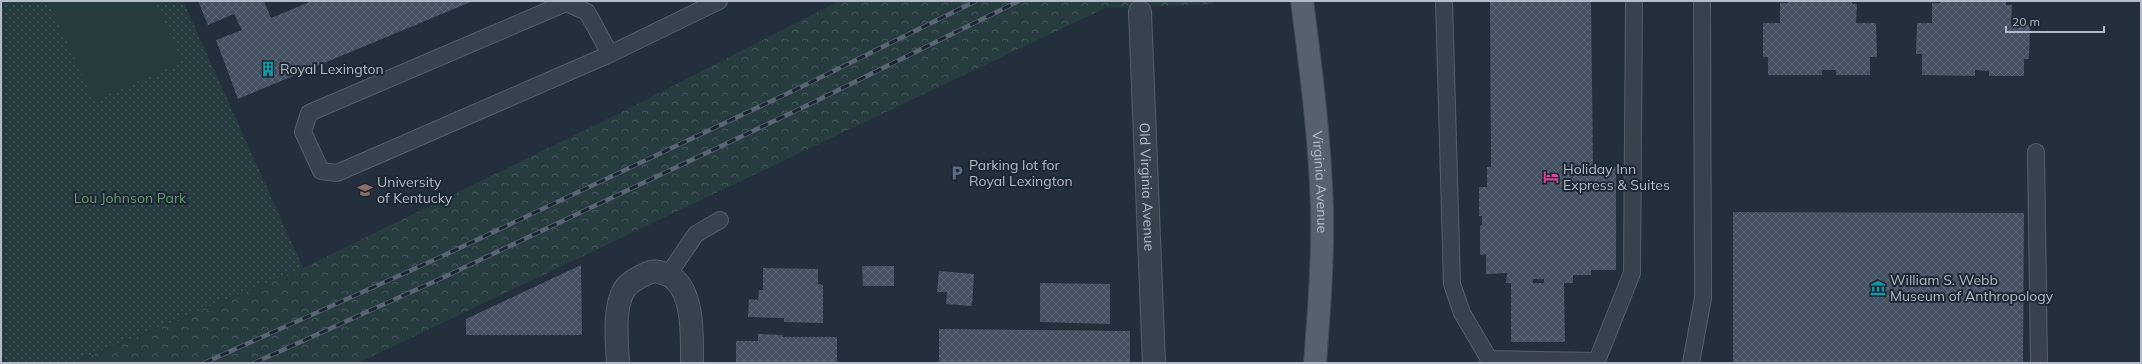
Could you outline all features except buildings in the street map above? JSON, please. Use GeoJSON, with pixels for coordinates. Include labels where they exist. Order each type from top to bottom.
{"type":"FeatureCollection","features":[{"type":"Feature","properties":{"kind":"main road","name":"Virginia Avenue"},"geometry":{"type":"LineString","coordinates":[[1302,1],[1316,110],[1322,209],[1320,296],[1315,363]]}},
{"type":"Feature","properties":{"kind":"street","name":"Old Virginia Avenue"},"geometry":{"type":"LineString","coordinates":[[1140,12],[1154,363]]}},
{"type":"Feature","properties":{"kind":"street"},"geometry":{"type":"LineString","coordinates":[[618,363],[617,315],[624,290],[641,275],[654,270],[668,275],[678,282],[685,293],[690,316],[692,363]]}},
{"type":"Feature","properties":{"kind":"lane"},"geometry":{"type":"LineString","coordinates":[[610,54],[587,12],[566,3],[309,113],[303,132],[321,170],[337,173],[610,54],[719,1]]}},
{"type":"Feature","properties":{"kind":"lane"},"geometry":{"type":"LineString","coordinates":[[1444,1],[1452,284],[1462,313],[1488,361],[1596,362],[1632,273],[1634,1]]}},
{"type":"Feature","properties":{"kind":"lane"},"geometry":{"type":"LineString","coordinates":[[1691,363],[1703,298],[1702,1]]}},
{"type":"Feature","properties":{"kind":"lane"},"geometry":{"type":"LineString","coordinates":[[2036,152],[2039,363]]}},
{"type":"Feature","properties":{"kind":"lane"},"geometry":{"type":"LineString","coordinates":[[668,275],[696,234],[720,220]]}},
{"type":"Feature","properties":{"kind":"green space","name":"Lou Johnson Park"},"geometry":{"type":"Polygon","coordinates":[[[1,1],[183,1],[303,268],[72,363],[6,363],[1,355],[1,1]]]}},
{"type":"Feature","properties":{"kind":"green space"},"geometry":{"type":"Polygon","coordinates":[[[48,1],[155,1],[182,62],[94,101],[48,1]]]}},
{"type":"Feature","properties":{"kind":"green space"},"geometry":{"type":"Polygon","coordinates":[[[839,1],[1215,1],[1212,4],[1105,8],[358,363],[73,363],[303,268],[622,112],[839,1]]]}},
{"type":"Feature","properties":{"kind":"railway"},"geometry":{"type":"LineString","coordinates":[[204,363],[434,260],[801,87],[976,1]]}},
{"type":"Feature","properties":{"kind":"railway"},"geometry":{"type":"LineString","coordinates":[[254,363],[442,278],[810,104],[1019,1]]}},
{"type":"Feature","properties":{"kind":"place","name":"Royal Lexington"},"geometry":{"type":"Point","coordinates":[268,69]}},
{"type":"Feature","properties":{"kind":"place","name":"Parking lot for Royal Lexington"},"geometry":{"type":"Point","coordinates":[957,173]}},
{"type":"Feature","properties":{"kind":"place","name":"Holiday Inn Express & Suites"},"geometry":{"type":"Point","coordinates":[1551,177]}},
{"type":"Feature","properties":{"kind":"place","name":"University of Kentucky"},"geometry":{"type":"Point","coordinates":[365,190]}},
{"type":"Feature","properties":{"kind":"place","name":"William S. Webb Museum of Anthropology"},"geometry":{"type":"Point","coordinates":[1878,288]}}]}
